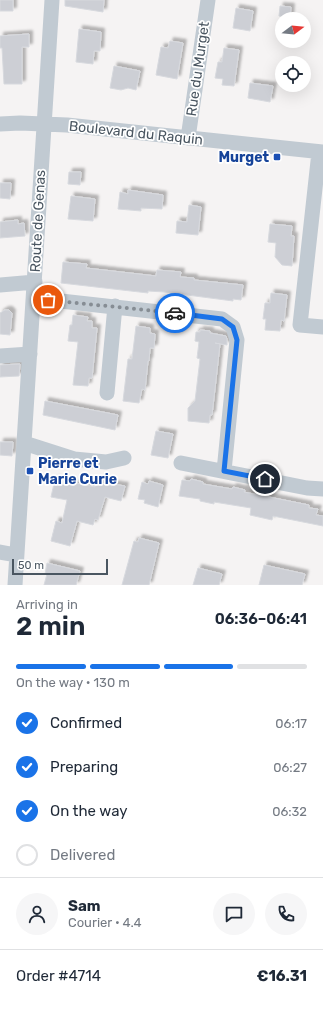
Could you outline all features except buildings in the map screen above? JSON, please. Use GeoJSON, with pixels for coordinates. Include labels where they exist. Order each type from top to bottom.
{"type":"FeatureCollection","features":[{"type":"Feature","properties":{"kind":"street","name":"Route de Genas"},"geometry":{"type":"LineString","coordinates":[[15,585],[52,0]]}},
{"type":"Feature","properties":{"kind":"street","name":"Rue du Murget"},"geometry":{"type":"LineString","coordinates":[[188,138],[208,0]]}},
{"type":"Feature","properties":{"kind":"street","name":"Boulevard du Raquin"},"geometry":{"type":"LineString","coordinates":[[0,124],[67,125],[321,152]]}},
{"type":"Feature","properties":{"kind":"street"},"geometry":{"type":"LineString","coordinates":[[321,152],[300,325],[323,327]]}},
{"type":"Feature","properties":{"kind":"street"},"geometry":{"type":"LineString","coordinates":[[0,285],[35,282]]}},
{"type":"Feature","properties":{"kind":"street"},"geometry":{"type":"LineString","coordinates":[[34,298],[222,319],[233,327],[237,340],[224,471]]}},
{"type":"Feature","properties":{"kind":"street"},"geometry":{"type":"LineString","coordinates":[[107,393],[115,306]]}},
{"type":"Feature","properties":{"kind":"street"},"geometry":{"type":"LineString","coordinates":[[0,356],[30,354]]}},
{"type":"Feature","properties":{"kind":"street"},"geometry":{"type":"LineString","coordinates":[[24,443],[74,459],[106,462],[124,458]]}},
{"type":"Feature","properties":{"kind":"street"},"geometry":{"type":"LineString","coordinates":[[181,463],[307,488],[323,489]]}},
{"type":"Feature","properties":{"kind":"street"},"geometry":{"type":"LineString","coordinates":[[0,552],[16,555]]}},
{"type":"Feature","properties":{"kind":"way so far"},"geometry":{"type":"LineString","coordinates":[[48,300],[175,313]]}},
{"type":"Feature","properties":{"kind":"place","name":"Murget"},"geometry":{"type":"Point","coordinates":[277,157]}},
{"type":"Feature","properties":{"kind":"place","name":"Pierre et Marie Curie"},"geometry":{"type":"Point","coordinates":[30,471]}},
{"type":"Feature","properties":{"kind":"route"},"geometry":{"type":"LineString","coordinates":[[175,313],[222,319],[233,327],[237,340],[224,471],[265,479]]}}]}
